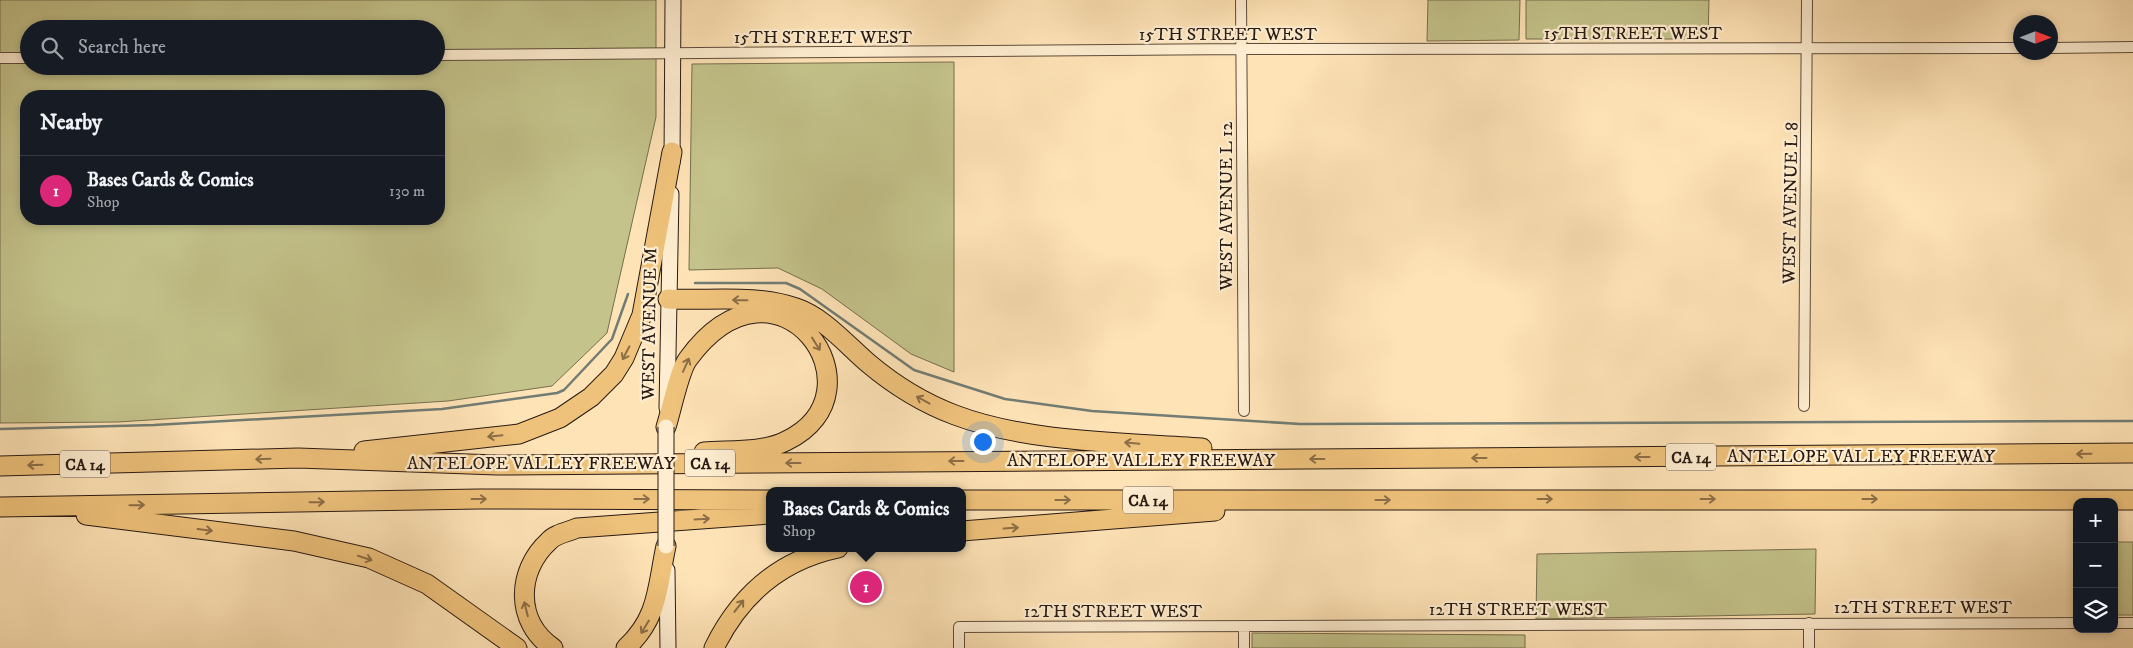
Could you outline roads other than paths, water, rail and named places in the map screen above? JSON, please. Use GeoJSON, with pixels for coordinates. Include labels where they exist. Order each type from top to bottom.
{"type":"FeatureCollection","features":[{"type":"Feature","properties":{"kind":"highway"},"geometry":{"type":"LineString","coordinates":[[298,458],[519,434],[560,418],[591,397],[614,374],[624,358],[642,315],[672,152]]}},
{"type":"Feature","properties":{"kind":"highway"},"geometry":{"type":"LineString","coordinates":[[668,299],[777,302],[798,308],[816,318],[897,385],[937,407],[986,425],[1022,433],[1213,449],[1250,459]]}},
{"type":"Feature","properties":{"kind":"highway"},"geometry":{"type":"LineString","coordinates":[[497,465],[760,448],[783,442],[803,431],[819,412],[824,401],[827,387],[826,369],[817,344],[799,324],[786,317],[770,313],[741,315],[726,323],[712,333],[687,360],[666,428]]}},
{"type":"Feature","properties":{"kind":"highway","name":"ANTELOPE VALLEY FREEWAY"},"geometry":{"type":"LineString","coordinates":[[0,466],[298,458],[497,465],[2133,453]]}},
{"type":"Feature","properties":{"kind":"highway","name":"ANTELOPE VALLEY FREEWAY"},"geometry":{"type":"LineString","coordinates":[[9,507],[480,499],[766,500]]}},
{"type":"Feature","properties":{"kind":"highway","name":"CA 14"},"geometry":{"type":"LineString","coordinates":[[966,500],[2133,500]]}},
{"type":"Feature","properties":{"kind":"highway"},"geometry":{"type":"LineString","coordinates":[[966,532],[1334,500]]}},
{"type":"Feature","properties":{"kind":"highway"},"geometry":{"type":"LineString","coordinates":[[9,507],[294,541],[369,558],[427,584],[517,648]]}},
{"type":"Feature","properties":{"kind":"highway"},"geometry":{"type":"LineString","coordinates":[[553,648],[535,631],[527,617],[523,600],[524,583],[534,557],[550,539],[577,528],[766,514]]}},
{"type":"Feature","properties":{"kind":"highway"},"geometry":{"type":"LineString","coordinates":[[626,648],[641,633],[652,616],[666,546]]}},
{"type":"Feature","properties":{"kind":"highway"},"geometry":{"type":"LineString","coordinates":[[714,648],[735,612],[764,580],[799,559],[824,552]]}},
{"type":"Feature","properties":{"kind":"main road","name":"WEST AVENUE M"},"geometry":{"type":"LineString","coordinates":[[668,648],[666,428],[673,0]]}},
{"type":"Feature","properties":{"kind":"street","name":"WEST AVENUE L 12"},"geometry":{"type":"LineString","coordinates":[[1241,0],[1244,411]]}},
{"type":"Feature","properties":{"kind":"street","name":"WEST AVENUE L 8"},"geometry":{"type":"LineString","coordinates":[[1804,406],[1808,0]]}},
{"type":"Feature","properties":{"kind":"street"},"geometry":{"type":"LineString","coordinates":[[2058,48],[2133,47]]}},
{"type":"Feature","properties":{"kind":"street","name":"15TH STREET WEST"},"geometry":{"type":"LineString","coordinates":[[445,55],[1241,49],[1807,50],[2013,48]]}},
{"type":"Feature","properties":{"kind":"street"},"geometry":{"type":"LineString","coordinates":[[0,58],[20,58]]}},
{"type":"Feature","properties":{"kind":"street"},"geometry":{"type":"LineString","coordinates":[[1809,623],[1809,648]]}},
{"type":"Feature","properties":{"kind":"street","name":"12TH STREET WEST"},"geometry":{"type":"LineString","coordinates":[[959,648],[959,627],[2073,623]]}},
{"type":"Feature","properties":{"kind":"street"},"geometry":{"type":"LineString","coordinates":[[2118,623],[2133,623]]}},
{"type":"Feature","properties":{"kind":"street"},"geometry":{"type":"LineString","coordinates":[[1244,627],[1244,648]]}},
{"type":"Feature","properties":{"kind":"waterway"},"geometry":{"type":"LineString","coordinates":[[695,283],[786,283],[800,289],[914,370],[1005,399],[1092,411],[1300,424],[2133,421]]}},
{"type":"Feature","properties":{"kind":"waterway"},"geometry":{"type":"LineString","coordinates":[[0,429],[154,425],[442,409],[557,393],[564,390],[612,339],[628,294]]}},
{"type":"Feature","properties":{"kind":"place","name":"Bases Cards & Comics"},"geometry":{"type":"Point","coordinates":[866,587]}}]}
